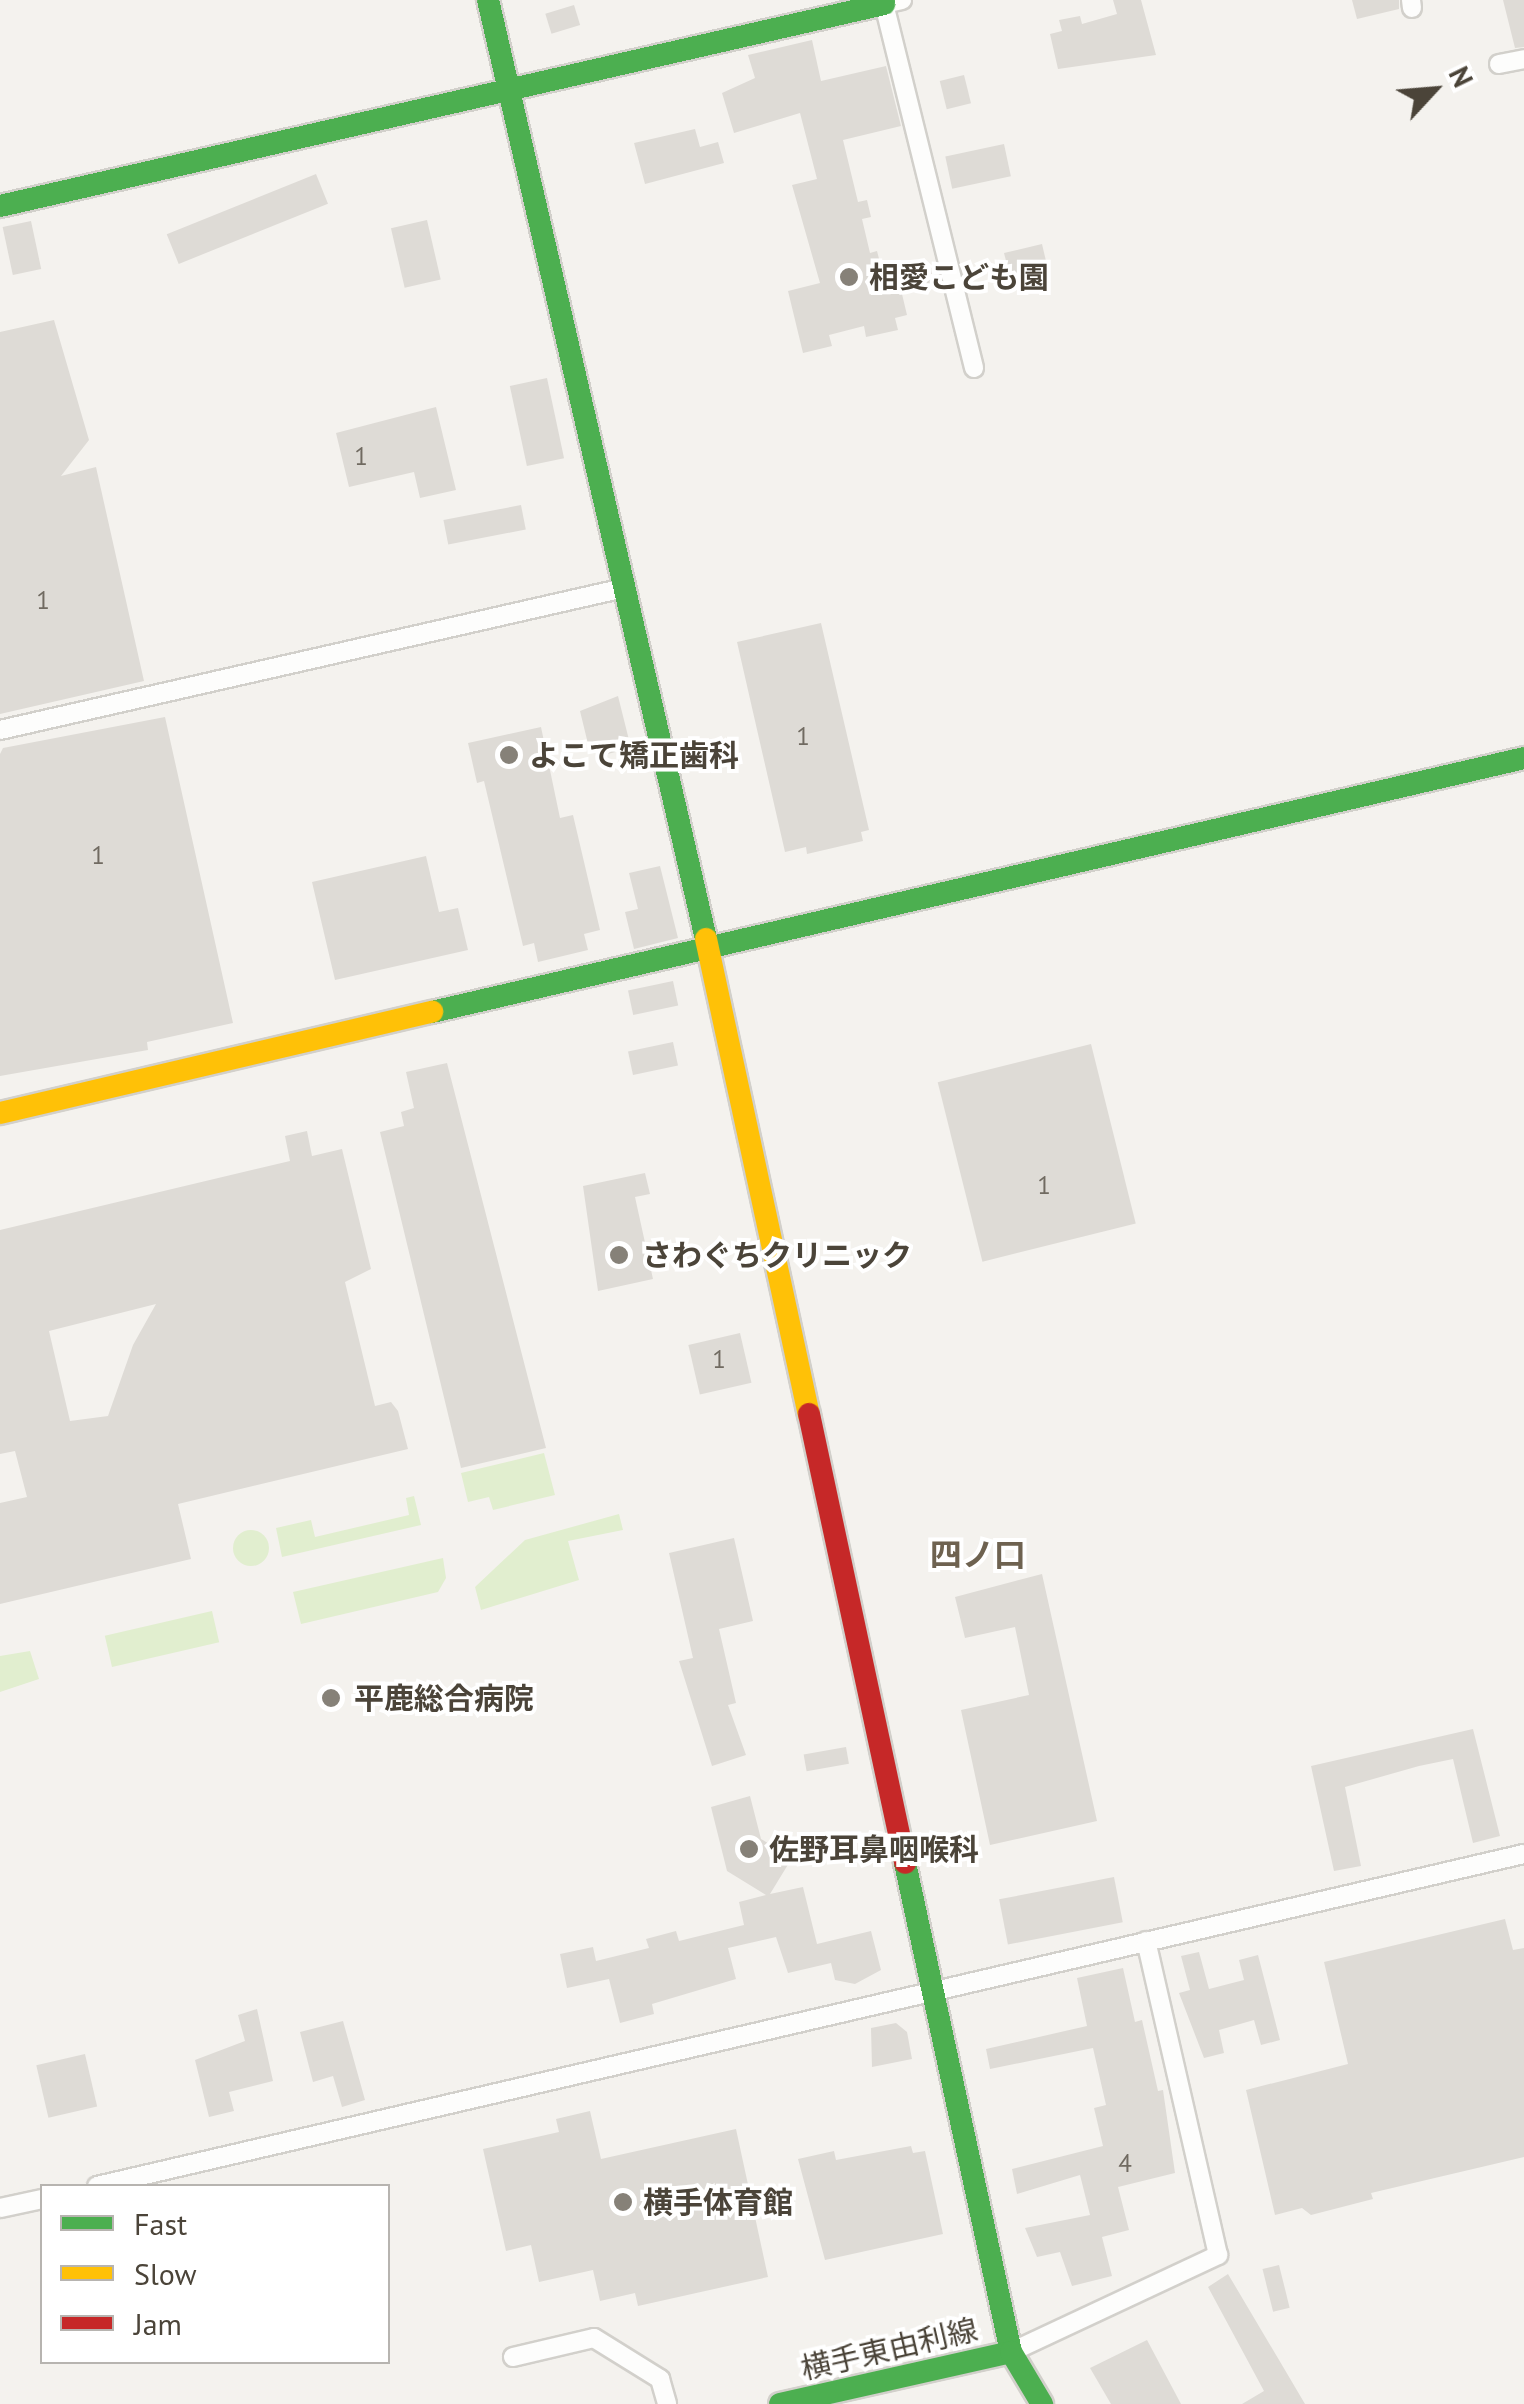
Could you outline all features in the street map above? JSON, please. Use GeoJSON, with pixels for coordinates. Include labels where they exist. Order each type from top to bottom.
{"type":"FeatureCollection","features":[{"type":"Feature","properties":{"kind":"street"},"geometry":{"type":"LineString","coordinates":[[488,0],[707,944],[1011,2352],[1218,2255],[1146,1941]]}},
{"type":"Feature","properties":{"kind":"street"},"geometry":{"type":"LineString","coordinates":[[0,206],[508,85],[893,2],[974,368]]}},
{"type":"Feature","properties":{"kind":"street"},"geometry":{"type":"LineString","coordinates":[[1499,64],[1524,59]]}},
{"type":"Feature","properties":{"kind":"street"},"geometry":{"type":"LineString","coordinates":[[0,730],[624,588]]}},
{"type":"Feature","properties":{"kind":"street"},"geometry":{"type":"LineString","coordinates":[[0,1113],[707,944],[1524,758]]}},
{"type":"Feature","properties":{"kind":"street"},"geometry":{"type":"LineString","coordinates":[[106,2184],[935,1988],[1524,1854]]}},
{"type":"Feature","properties":{"kind":"street"},"geometry":{"type":"LineString","coordinates":[[0,2208],[40,2199]]}},
{"type":"Feature","properties":{"kind":"street"},"geometry":{"type":"LineString","coordinates":[[513,2357],[594,2338],[660,2379],[667,2404]]}},
{"type":"Feature","properties":{"kind":"street","name":"横手東由利線"},"geometry":{"type":"LineString","coordinates":[[780,2404],[1011,2352],[1042,2404]]}},
{"type":"Feature","properties":{"kind":"green space"},"geometry":{"type":"Polygon","coordinates":[[[544,1453],[555,1495],[493,1510],[489,1497],[468,1502],[461,1473],[544,1453]]]}},
{"type":"Feature","properties":{"kind":"green space"},"geometry":{"type":"Polygon","coordinates":[[[414,1496],[421,1525],[282,1557],[276,1528],[311,1520],[315,1537],[409,1515],[406,1498],[414,1496]]]}},
{"type":"Feature","properties":{"kind":"green space"},"geometry":{"type":"Polygon","coordinates":[[[619,1514],[623,1530],[568,1541],[579,1580],[481,1610],[475,1587],[525,1540],[619,1514]]]}},
{"type":"Feature","properties":{"kind":"green space"},"geometry":{"type":"Polygon","coordinates":[[[251,1530],[264,1535],[269,1548],[264,1561],[251,1566],[238,1561],[233,1548],[238,1535],[251,1530]]]}},
{"type":"Feature","properties":{"kind":"green space"},"geometry":{"type":"Polygon","coordinates":[[[443,1558],[446,1578],[438,1592],[301,1624],[293,1592],[443,1558]]]}},
{"type":"Feature","properties":{"kind":"green space"},"geometry":{"type":"Polygon","coordinates":[[[212,1611],[219,1642],[112,1667],[105,1636],[212,1611]]]}},
{"type":"Feature","properties":{"kind":"green space"},"geometry":{"type":"Polygon","coordinates":[[[30,1651],[39,1679],[0,1692],[0,1656],[30,1651]]]}},
{"type":"Feature","properties":{"kind":"building"},"geometry":{"type":"Polygon","coordinates":[[[1113,0],[1141,0],[1156,55],[1058,69],[1050,34],[1062,31],[1059,20],[1080,16],[1082,24],[1117,14],[1113,0]]]}},
{"type":"Feature","properties":{"kind":"building"},"geometry":{"type":"Polygon","coordinates":[[[1352,0],[1399,0],[1399,9],[1357,19],[1352,0]]]}},
{"type":"Feature","properties":{"kind":"building"},"geometry":{"type":"Polygon","coordinates":[[[1503,0],[1524,0],[1524,47],[1515,48],[1503,0]]]}},
{"type":"Feature","properties":{"kind":"building"},"geometry":{"type":"Polygon","coordinates":[[[574,5],[580,25],[551,34],[545,14],[574,5]]]}},
{"type":"Feature","properties":{"kind":"building"},"geometry":{"type":"Polygon","coordinates":[[[812,40],[821,81],[886,66],[901,126],[843,140],[858,202],[867,200],[871,217],[862,219],[870,253],[877,251],[884,278],[930,266],[935,286],[902,294],[907,315],[895,318],[898,330],[866,337],[864,326],[829,335],[832,346],[803,353],[788,291],[820,283],[792,185],[817,179],[800,113],[734,133],[722,93],[755,78],[748,55],[812,40]]]}},
{"type":"Feature","properties":{"kind":"building"},"geometry":{"type":"Polygon","coordinates":[[[964,75],[971,103],[947,109],[940,81],[964,75]]]}},
{"type":"Feature","properties":{"kind":"building"},"geometry":{"type":"Polygon","coordinates":[[[695,129],[700,147],[718,142],[724,163],[645,184],[634,143],[695,129]]]}},
{"type":"Feature","properties":{"kind":"building"},"geometry":{"type":"Polygon","coordinates":[[[1004,144],[1011,176],[952,189],[945,156],[1004,144]]]}},
{"type":"Feature","properties":{"kind":"building"},"geometry":{"type":"Polygon","coordinates":[[[316,174],[328,204],[179,264],[167,234],[316,174]]]}},
{"type":"Feature","properties":{"kind":"building"},"geometry":{"type":"Polygon","coordinates":[[[427,220],[441,279],[405,288],[391,228],[427,220]]]}},
{"type":"Feature","properties":{"kind":"building"},"geometry":{"type":"Polygon","coordinates":[[[31,221],[41,269],[13,275],[3,227],[31,221]]]}},
{"type":"Feature","properties":{"kind":"building"},"geometry":{"type":"Polygon","coordinates":[[[1042,244],[1050,278],[1011,280],[1004,253],[1042,244]]]}},
{"type":"Feature","properties":{"kind":"building"},"geometry":{"type":"Polygon","coordinates":[[[54,320],[89,440],[61,476],[96,467],[144,681],[0,714],[0,332],[54,320]]]}},
{"type":"Feature","properties":{"kind":"building"},"geometry":{"type":"Polygon","coordinates":[[[547,378],[564,458],[527,466],[510,386],[547,378]]]}},
{"type":"Feature","properties":{"kind":"building"},"geometry":{"type":"Polygon","coordinates":[[[436,407],[456,490],[420,498],[414,472],[349,487],[336,433],[436,407]]]}},
{"type":"Feature","properties":{"kind":"building"},"geometry":{"type":"Polygon","coordinates":[[[521,505],[526,530],[448,545],[443,520],[521,505]]]}},
{"type":"Feature","properties":{"kind":"building"},"geometry":{"type":"Polygon","coordinates":[[[821,623],[869,830],[861,832],[863,841],[807,854],[806,847],[785,852],[737,642],[821,623]]]}},
{"type":"Feature","properties":{"kind":"building"},"geometry":{"type":"Polygon","coordinates":[[[618,696],[631,748],[600,756],[597,746],[589,748],[580,711],[618,696]]]}},
{"type":"Feature","properties":{"kind":"building"},"geometry":{"type":"Polygon","coordinates":[[[165,717],[233,1023],[147,1042],[148,1050],[0,1076],[0,754],[3,748],[165,717]]]}},
{"type":"Feature","properties":{"kind":"building"},"geometry":{"type":"Polygon","coordinates":[[[541,727],[560,818],[573,815],[600,930],[584,934],[588,950],[538,962],[534,943],[523,946],[484,781],[477,783],[468,743],[541,727]]]}},
{"type":"Feature","properties":{"kind":"building"},"geometry":{"type":"Polygon","coordinates":[[[426,856],[439,912],[458,908],[468,950],[335,980],[312,882],[426,856]]]}},
{"type":"Feature","properties":{"kind":"building"},"geometry":{"type":"Polygon","coordinates":[[[660,866],[678,938],[634,949],[625,912],[638,909],[629,873],[660,866]]]}},
{"type":"Feature","properties":{"kind":"building"},"geometry":{"type":"Polygon","coordinates":[[[673,981],[678,1005],[633,1015],[628,991],[673,981]]]}},
{"type":"Feature","properties":{"kind":"building"},"geometry":{"type":"Polygon","coordinates":[[[673,1042],[678,1065],[633,1075],[628,1052],[673,1042]]]}},
{"type":"Feature","properties":{"kind":"building"},"geometry":{"type":"Polygon","coordinates":[[[1091,1044],[1136,1224],[982,1262],[938,1082],[1091,1044]]]}},
{"type":"Feature","properties":{"kind":"building"},"geometry":{"type":"Polygon","coordinates":[[[447,1063],[546,1448],[461,1468],[380,1132],[404,1126],[401,1112],[414,1108],[406,1072],[447,1063]]]}},
{"type":"Feature","properties":{"kind":"building"},"geometry":{"type":"Polygon","coordinates":[[[307,1131],[312,1156],[342,1149],[371,1269],[345,1282],[375,1406],[391,1402],[398,1411],[408,1449],[178,1504],[191,1559],[0,1604],[0,1503],[27,1497],[15,1451],[0,1454],[0,1230],[290,1161],[285,1136],[307,1131]],[[156,1304],[49,1331],[70,1421],[108,1416],[133,1345],[156,1304]]]}},
{"type":"Feature","properties":{"kind":"building"},"geometry":{"type":"Polygon","coordinates":[[[645,1173],[650,1194],[635,1197],[653,1279],[598,1291],[583,1186],[645,1173]]]}},
{"type":"Feature","properties":{"kind":"building"},"geometry":{"type":"Polygon","coordinates":[[[740,1333],[751,1383],[700,1395],[688,1345],[740,1333]]]}},
{"type":"Feature","properties":{"kind":"building"},"geometry":{"type":"Polygon","coordinates":[[[734,1538],[753,1621],[719,1629],[736,1703],[728,1705],[746,1755],[712,1766],[679,1661],[693,1658],[669,1553],[734,1538]]]}},
{"type":"Feature","properties":{"kind":"building"},"geometry":{"type":"Polygon","coordinates":[[[1042,1574],[1097,1821],[990,1845],[961,1710],[1029,1695],[1015,1627],[965,1638],[955,1597],[1042,1574]]]}},
{"type":"Feature","properties":{"kind":"building"},"geometry":{"type":"Polygon","coordinates":[[[1473,1729],[1500,1836],[1473,1843],[1453,1759],[1419,1766],[1345,1787],[1361,1866],[1334,1871],[1311,1766],[1473,1729]]]}},
{"type":"Feature","properties":{"kind":"building"},"geometry":{"type":"Polygon","coordinates":[[[846,1747],[849,1764],[807,1771],[804,1754],[846,1747]]]}},
{"type":"Feature","properties":{"kind":"building"},"geometry":{"type":"Polygon","coordinates":[[[750,1796],[761,1839],[792,1858],[770,1894],[803,1887],[817,1944],[871,1931],[881,1970],[855,1984],[835,1980],[831,1963],[788,1973],[776,1937],[728,1948],[736,1979],[652,2004],[654,2014],[620,2023],[609,1979],[567,1988],[560,1954],[593,1947],[596,1961],[649,1948],[646,1939],[676,1931],[679,1941],[744,1925],[739,1902],[766,1895],[727,1871],[711,1807],[750,1796]]]}},
{"type":"Feature","properties":{"kind":"building"},"geometry":{"type":"Polygon","coordinates":[[[1114,1877],[1123,1922],[1008,1944],[999,1899],[1114,1877]]]}},
{"type":"Feature","properties":{"kind":"building"},"geometry":{"type":"Polygon","coordinates":[[[1505,1919],[1513,1950],[1524,1948],[1524,2157],[1371,2193],[1373,2199],[1311,2215],[1302,2208],[1275,2215],[1246,2090],[1348,2064],[1324,1962],[1505,1919]]]}},
{"type":"Feature","properties":{"kind":"building"},"geometry":{"type":"Polygon","coordinates":[[[1199,1952],[1209,1989],[1244,1980],[1239,1960],[1258,1955],[1280,2040],[1261,2045],[1254,2020],[1219,2030],[1224,2053],[1204,2058],[1179,1993],[1190,1990],[1181,1956],[1199,1952]]]}},
{"type":"Feature","properties":{"kind":"building"},"geometry":{"type":"Polygon","coordinates":[[[1123,1968],[1135,2022],[1142,2020],[1158,2091],[1163,2090],[1175,2173],[1118,2187],[1129,2230],[1102,2237],[1112,2276],[1072,2286],[1060,2252],[1037,2257],[1025,2228],[1090,2215],[1080,2175],[1017,2194],[1012,2169],[1103,2146],[1094,2108],[1106,2105],[1093,2048],[990,2069],[986,2049],[1087,2026],[1077,1978],[1123,1968]]]}},
{"type":"Feature","properties":{"kind":"building"},"geometry":{"type":"Polygon","coordinates":[[[257,2009],[273,2081],[229,2092],[234,2111],[209,2117],[195,2060],[245,2041],[238,2015],[257,2009]]]}},
{"type":"Feature","properties":{"kind":"building"},"geometry":{"type":"Polygon","coordinates":[[[343,2021],[365,2100],[342,2107],[333,2076],[313,2082],[300,2032],[343,2021]]]}},
{"type":"Feature","properties":{"kind":"building"},"geometry":{"type":"Polygon","coordinates":[[[896,2023],[907,2032],[912,2059],[872,2067],[871,2028],[896,2023]]]}},
{"type":"Feature","properties":{"kind":"building"},"geometry":{"type":"Polygon","coordinates":[[[85,2054],[97,2107],[48,2118],[36,2065],[85,2054]]]}},
{"type":"Feature","properties":{"kind":"building","name":"横手体育館"},"geometry":{"type":"Polygon","coordinates":[[[590,2111],[601,2159],[736,2129],[768,2277],[638,2306],[635,2293],[600,2301],[593,2270],[539,2282],[531,2245],[506,2251],[483,2149],[559,2132],[556,2119],[590,2111]]]}},
{"type":"Feature","properties":{"kind":"building"},"geometry":{"type":"Polygon","coordinates":[[[911,2146],[913,2153],[925,2151],[943,2234],[825,2260],[798,2159],[834,2151],[836,2160],[911,2146]]]}},
{"type":"Feature","properties":{"kind":"building"},"geometry":{"type":"Polygon","coordinates":[[[1279,2265],[1290,2308],[1273,2312],[1263,2269],[1279,2265]]]}},
{"type":"Feature","properties":{"kind":"building"},"geometry":{"type":"Polygon","coordinates":[[[1228,2274],[1305,2404],[1242,2404],[1264,2391],[1208,2287],[1228,2274]]]}},
{"type":"Feature","properties":{"kind":"building"},"geometry":{"type":"Polygon","coordinates":[[[1147,2340],[1181,2404],[1111,2404],[1090,2368],[1147,2340]]]}},
{"type":"Feature","properties":{"kind":"traffic: fast"},"geometry":{"type":"LineString","coordinates":[[488,0],[706,939]]}},
{"type":"Feature","properties":{"kind":"traffic: fast"},"geometry":{"type":"LineString","coordinates":[[0,206],[884,4]]}},
{"type":"Feature","properties":{"kind":"traffic: fast"},"geometry":{"type":"LineString","coordinates":[[432,1012],[1524,758]]}},
{"type":"Feature","properties":{"kind":"traffic: fast"},"geometry":{"type":"LineString","coordinates":[[905,1863],[1011,2352]]}},
{"type":"Feature","properties":{"kind":"traffic: fast"},"geometry":{"type":"LineString","coordinates":[[780,2404],[1011,2352],[1042,2404]]}},
{"type":"Feature","properties":{"kind":"traffic: slow"},"geometry":{"type":"LineString","coordinates":[[706,939],[809,1414]]}},
{"type":"Feature","properties":{"kind":"traffic: slow"},"geometry":{"type":"LineString","coordinates":[[0,1113],[432,1012]]}},
{"type":"Feature","properties":{"kind":"traffic: jam"},"geometry":{"type":"LineString","coordinates":[[809,1414],[905,1863]]}},
{"type":"Feature","properties":{"kind":"place","name":"相愛こども園"},"geometry":{"type":"Point","coordinates":[849,277]}},
{"type":"Feature","properties":{"kind":"place","name":"よこて矯正歯科"},"geometry":{"type":"Point","coordinates":[509,755]}},
{"type":"Feature","properties":{"kind":"place","name":"さわぐちクリニック"},"geometry":{"type":"Point","coordinates":[619,1255]}},
{"type":"Feature","properties":{"kind":"place","name":"平鹿総合病院"},"geometry":{"type":"Point","coordinates":[331,1698]}},
{"type":"Feature","properties":{"kind":"place","name":"佐野耳鼻咽喉科"},"geometry":{"type":"Point","coordinates":[749,1849]}},
{"type":"Feature","properties":{"kind":"place","name":"横手体育館"},"geometry":{"type":"Point","coordinates":[623,2202]}},
{"type":"Feature","properties":{"kind":"district","name":"四ノ口"},"geometry":{"type":"Point","coordinates":[978,1554]}}]}
